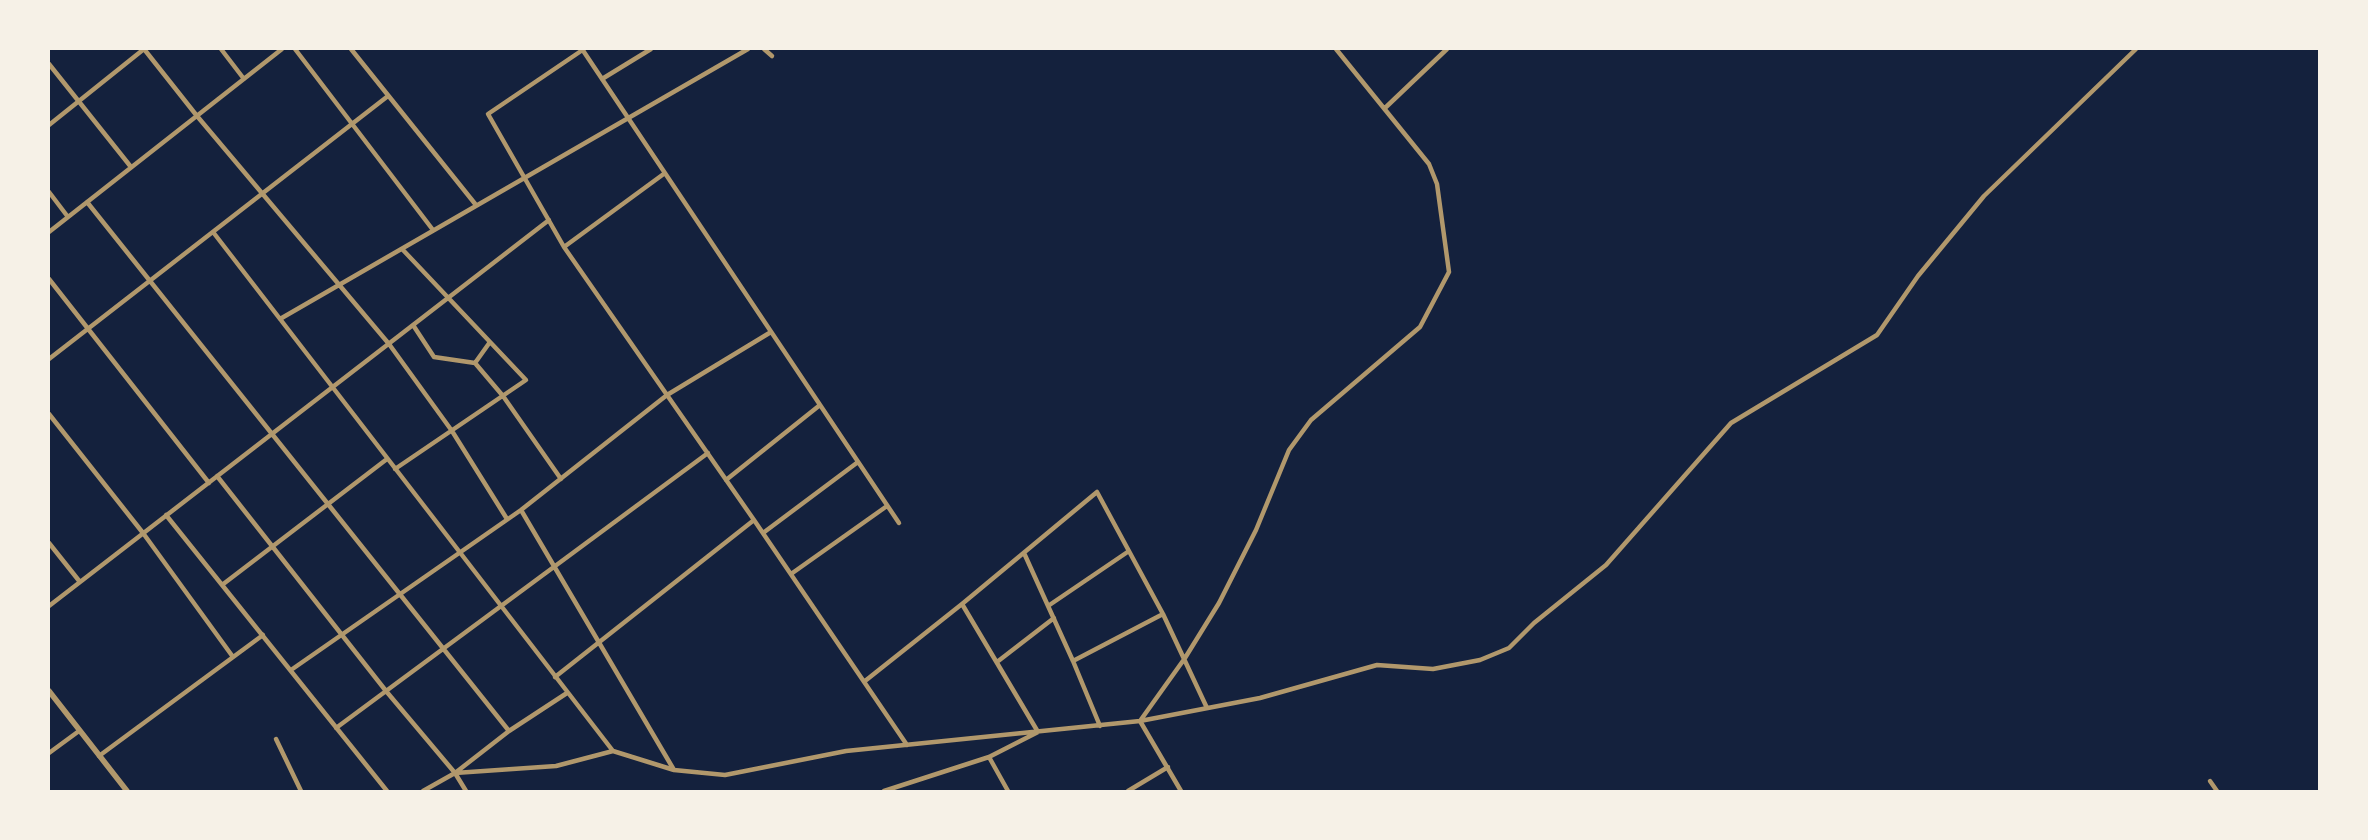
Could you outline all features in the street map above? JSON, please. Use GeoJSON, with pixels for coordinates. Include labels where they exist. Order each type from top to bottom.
{"type":"FeatureCollection","features":[{"type":"Feature","properties":{"kind":"street"},"geometry":{"type":"LineString","coordinates":[[49,124],[144,49],[197,116],[389,344],[452,431],[507,519]]}},
{"type":"Feature","properties":{"kind":"street"},"geometry":{"type":"LineString","coordinates":[[221,49],[244,79]]}},
{"type":"Feature","properties":{"kind":"street"},"geometry":{"type":"LineString","coordinates":[[49,232],[282,49]]}},
{"type":"Feature","properties":{"kind":"street"},"geometry":{"type":"LineString","coordinates":[[296,49],[433,230]]}},
{"type":"Feature","properties":{"kind":"street"},"geometry":{"type":"LineString","coordinates":[[351,49],[476,205]]}},
{"type":"Feature","properties":{"kind":"street"},"geometry":{"type":"LineString","coordinates":[[899,523],[583,49],[488,114],[564,247],[865,680],[907,745]]}},
{"type":"Feature","properties":{"kind":"street"},"geometry":{"type":"LineString","coordinates":[[602,79],[651,49]]}},
{"type":"Feature","properties":{"kind":"street"},"geometry":{"type":"LineString","coordinates":[[280,319],[403,250],[524,176],[748,49]]}},
{"type":"Feature","properties":{"kind":"street"},"geometry":{"type":"LineString","coordinates":[[764,49],[772,56]]}},
{"type":"Feature","properties":{"kind":"street"},"geometry":{"type":"LineString","coordinates":[[1140,721],[1185,658],[1219,603],[1256,530],[1289,450],[1311,420],[1420,327],[1450,272],[1437,184],[1429,164],[1336,49]]}},
{"type":"Feature","properties":{"kind":"street"},"geometry":{"type":"LineString","coordinates":[[1385,108],[1447,49]]}},
{"type":"Feature","properties":{"kind":"street"},"geometry":{"type":"LineString","coordinates":[[455,773],[556,766],[613,751],[674,770],[725,775],[846,751],[1140,721],[1260,698],[1377,665],[1433,669],[1480,660],[1509,648],[1534,623],[1606,565],[1731,423],[1878,336],[1918,276],[1984,196],[2136,49]]}},
{"type":"Feature","properties":{"kind":"street"},"geometry":{"type":"LineString","coordinates":[[49,64],[131,167]]}},
{"type":"Feature","properties":{"kind":"street"},"geometry":{"type":"LineString","coordinates":[[49,360],[388,96]]}},
{"type":"Feature","properties":{"kind":"street"},"geometry":{"type":"LineString","coordinates":[[564,247],[665,173]]}},
{"type":"Feature","properties":{"kind":"street"},"geometry":{"type":"LineString","coordinates":[[49,192],[68,217]]}},
{"type":"Feature","properties":{"kind":"street"},"geometry":{"type":"LineString","coordinates":[[86,202],[508,730]]}},
{"type":"Feature","properties":{"kind":"street"},"geometry":{"type":"LineString","coordinates":[[49,606],[549,220]]}},
{"type":"Feature","properties":{"kind":"street"},"geometry":{"type":"LineString","coordinates":[[213,232],[613,751]]}},
{"type":"Feature","properties":{"kind":"street"},"geometry":{"type":"LineString","coordinates":[[396,469],[526,380],[403,250]]}},
{"type":"Feature","properties":{"kind":"street"},"geometry":{"type":"LineString","coordinates":[[49,279],[209,482]]}},
{"type":"Feature","properties":{"kind":"street"},"geometry":{"type":"LineString","coordinates":[[413,325],[434,357],[475,363],[503,396],[561,479]]}},
{"type":"Feature","properties":{"kind":"street"},"geometry":{"type":"LineString","coordinates":[[291,670],[521,510],[667,395],[771,332]]}},
{"type":"Feature","properties":{"kind":"street"},"geometry":{"type":"LineString","coordinates":[[475,363],[490,342]]}},
{"type":"Feature","properties":{"kind":"street"},"geometry":{"type":"LineString","coordinates":[[726,480],[820,405]]}},
{"type":"Feature","properties":{"kind":"street"},"geometry":{"type":"LineString","coordinates":[[49,414],[143,533],[233,657]]}},
{"type":"Feature","properties":{"kind":"street"},"geometry":{"type":"LineString","coordinates":[[336,728],[708,453]]}},
{"type":"Feature","properties":{"kind":"street"},"geometry":{"type":"LineString","coordinates":[[222,585],[387,459]]}},
{"type":"Feature","properties":{"kind":"street"},"geometry":{"type":"LineString","coordinates":[[763,533],[858,462]]}},
{"type":"Feature","properties":{"kind":"street"},"geometry":{"type":"LineString","coordinates":[[217,476],[386,691],[455,773],[466,791]]}},
{"type":"Feature","properties":{"kind":"street"},"geometry":{"type":"LineString","coordinates":[[865,680],[962,604],[1097,492],[1163,614],[1207,708]]}},
{"type":"Feature","properties":{"kind":"street"},"geometry":{"type":"LineString","coordinates":[[791,574],[887,506]]}},
{"type":"Feature","properties":{"kind":"street"},"geometry":{"type":"LineString","coordinates":[[521,510],[674,770]]}},
{"type":"Feature","properties":{"kind":"street"},"geometry":{"type":"LineString","coordinates":[[166,515],[387,791]]}},
{"type":"Feature","properties":{"kind":"street"},"geometry":{"type":"LineString","coordinates":[[555,677],[754,520]]}},
{"type":"Feature","properties":{"kind":"street"},"geometry":{"type":"LineString","coordinates":[[49,543],[80,582]]}},
{"type":"Feature","properties":{"kind":"street"},"geometry":{"type":"LineString","coordinates":[[1048,606],[1129,551]]}},
{"type":"Feature","properties":{"kind":"street"},"geometry":{"type":"LineString","coordinates":[[1024,553],[1100,726]]}},
{"type":"Feature","properties":{"kind":"street"},"geometry":{"type":"LineString","coordinates":[[962,604],[1038,732]]}},
{"type":"Feature","properties":{"kind":"street"},"geometry":{"type":"LineString","coordinates":[[1073,661],[1163,614]]}},
{"type":"Feature","properties":{"kind":"street"},"geometry":{"type":"LineString","coordinates":[[998,662],[1054,618]]}},
{"type":"Feature","properties":{"kind":"street"},"geometry":{"type":"LineString","coordinates":[[98,756],[263,635]]}},
{"type":"Feature","properties":{"kind":"street"},"geometry":{"type":"LineString","coordinates":[[49,691],[127,791]]}},
{"type":"Feature","properties":{"kind":"street"},"geometry":{"type":"LineString","coordinates":[[423,791],[455,773],[508,730],[567,692]]}},
{"type":"Feature","properties":{"kind":"street"},"geometry":{"type":"LineString","coordinates":[[1140,721],[1181,791]]}},
{"type":"Feature","properties":{"kind":"street"},"geometry":{"type":"LineString","coordinates":[[49,754],[79,731]]}},
{"type":"Feature","properties":{"kind":"street"},"geometry":{"type":"LineString","coordinates":[[884,791],[989,757],[1038,732]]}},
{"type":"Feature","properties":{"kind":"street"},"geometry":{"type":"LineString","coordinates":[[276,739],[301,791]]}},
{"type":"Feature","properties":{"kind":"street"},"geometry":{"type":"LineString","coordinates":[[989,757],[1008,791]]}},
{"type":"Feature","properties":{"kind":"street"},"geometry":{"type":"LineString","coordinates":[[1128,791],[1168,767]]}},
{"type":"Feature","properties":{"kind":"street"},"geometry":{"type":"LineString","coordinates":[[2210,781],[2217,791]]}}]}
